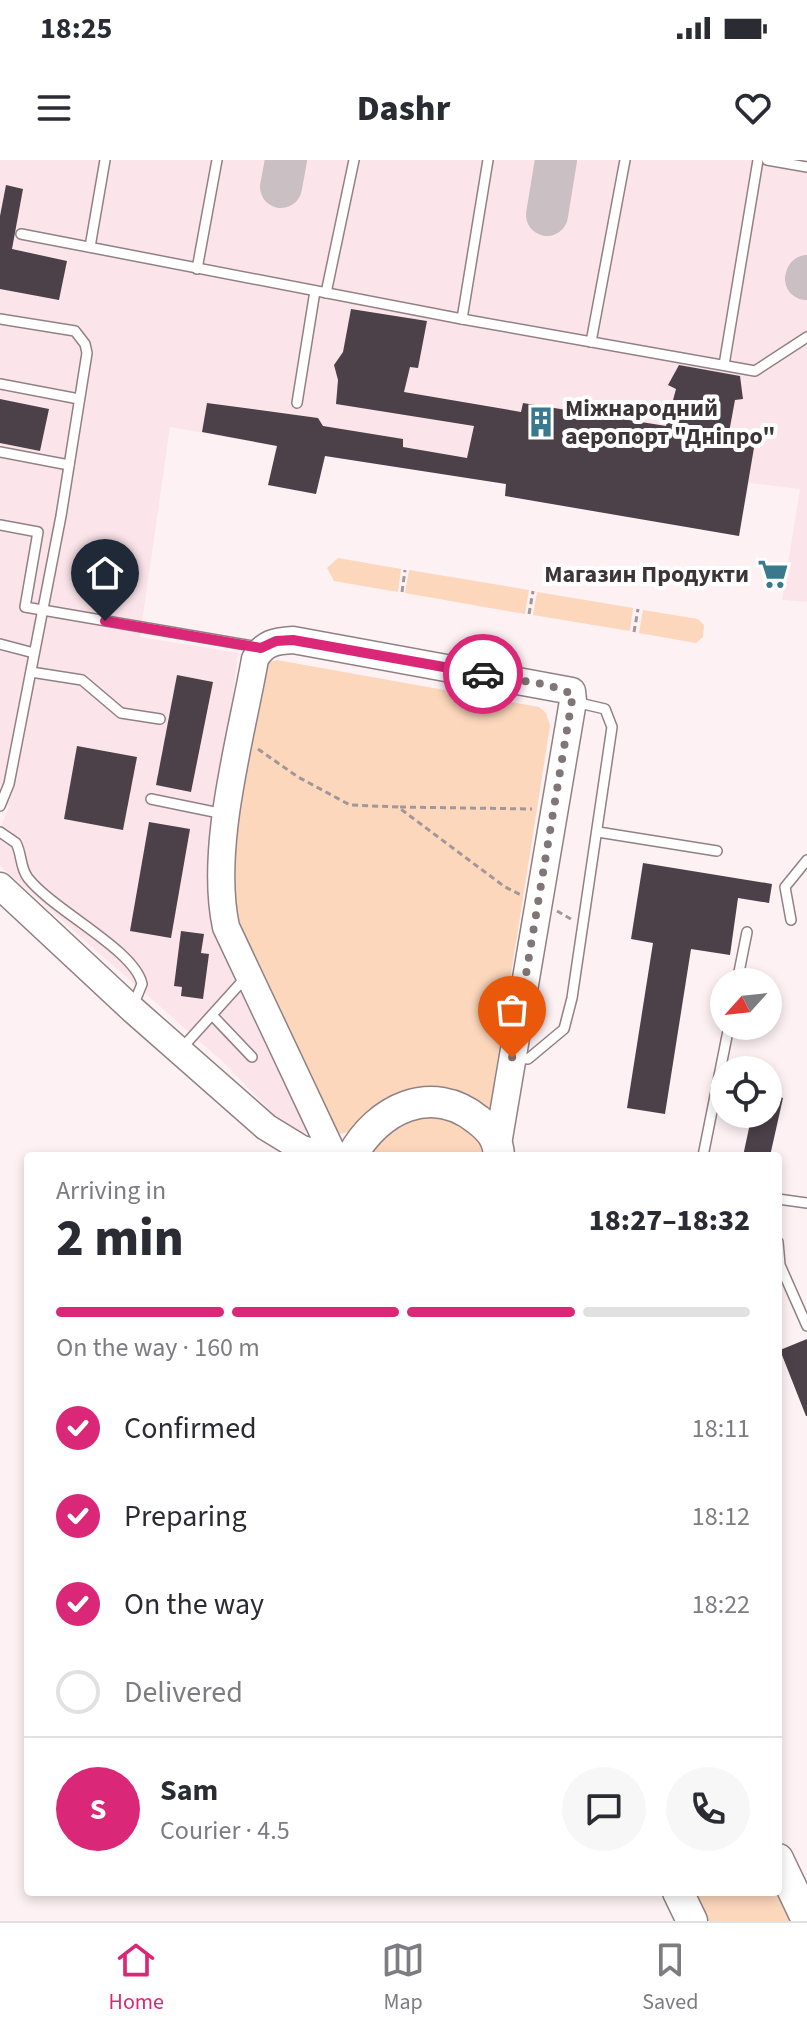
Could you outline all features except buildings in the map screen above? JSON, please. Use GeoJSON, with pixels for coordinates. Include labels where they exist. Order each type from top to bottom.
{"type":"FeatureCollection","features":[{"type":"Feature","properties":{"kind":"main road"},"geometry":{"type":"LineString","coordinates":[[338,1152],[247,975],[226,927],[219,895],[228,815],[255,659],[261,648],[276,641],[293,640],[572,691],[573,701],[498,1150]]}},
{"type":"Feature","properties":{"kind":"main road"},"geometry":{"type":"LineString","coordinates":[[0,886],[132,1009],[266,1127],[312,1152]]}},
{"type":"Feature","properties":{"kind":"main road"},"geometry":{"type":"LineString","coordinates":[[340,1152],[383,1118],[407,1104],[426,1101],[462,1109],[487,1127],[498,1150]]}},
{"type":"Feature","properties":{"kind":"main road"},"geometry":{"type":"LineString","coordinates":[[782,1867],[807,1920]]}},
{"type":"Feature","properties":{"kind":"main road"},"geometry":{"type":"LineString","coordinates":[[680,1896],[692,1921]]}},
{"type":"Feature","properties":{"kind":"lane"},"geometry":{"type":"LineString","coordinates":[[90,247],[105,160]]}},
{"type":"Feature","properties":{"kind":"lane"},"geometry":{"type":"LineString","coordinates":[[197,269],[217,160]]}},
{"type":"Feature","properties":{"kind":"lane"},"geometry":{"type":"LineString","coordinates":[[326,293],[354,160]]}},
{"type":"Feature","properties":{"kind":"lane"},"geometry":{"type":"LineString","coordinates":[[462,319],[488,160]]}},
{"type":"Feature","properties":{"kind":"lane"},"geometry":{"type":"LineString","coordinates":[[591,342],[625,160]]}},
{"type":"Feature","properties":{"kind":"lane"},"geometry":{"type":"LineString","coordinates":[[724,365],[758,160]]}},
{"type":"Feature","properties":{"kind":"lane"},"geometry":{"type":"LineString","coordinates":[[767,160],[807,167]]}},
{"type":"Feature","properties":{"kind":"lane"},"geometry":{"type":"LineString","coordinates":[[21,234],[462,319],[760,370],[807,337]]}},
{"type":"Feature","properties":{"kind":"lane"},"geometry":{"type":"LineString","coordinates":[[297,403],[315,291]]}},
{"type":"Feature","properties":{"kind":"lane"},"geometry":{"type":"LineString","coordinates":[[0,319],[63,327],[81,336],[87,353],[31,672],[9,784],[0,806]]}},
{"type":"Feature","properties":{"kind":"lane"},"geometry":{"type":"LineString","coordinates":[[0,384],[79,399]]}},
{"type":"Feature","properties":{"kind":"lane"},"geometry":{"type":"LineString","coordinates":[[0,452],[69,465]]}},
{"type":"Feature","properties":{"kind":"lane"},"geometry":{"type":"LineString","coordinates":[[0,525],[38,532],[25,607],[261,648]]}},
{"type":"Feature","properties":{"kind":"lane"},"geometry":{"type":"LineString","coordinates":[[0,644],[34,653]]}},
{"type":"Feature","properties":{"kind":"lane"},"geometry":{"type":"LineString","coordinates":[[31,672],[82,680],[121,713],[160,719]]}},
{"type":"Feature","properties":{"kind":"lane"},"geometry":{"type":"LineString","coordinates":[[512,1058],[528,1059],[564,1029],[583,930],[611,716],[605,709],[573,701]]}},
{"type":"Feature","properties":{"kind":"lane"},"geometry":{"type":"LineString","coordinates":[[151,799],[228,815]]}},
{"type":"Feature","properties":{"kind":"lane"},"geometry":{"type":"LineString","coordinates":[[0,832],[16,843],[25,874],[43,894],[134,963],[142,984],[132,1009]]}},
{"type":"Feature","properties":{"kind":"lane"},"geometry":{"type":"LineString","coordinates":[[598,832],[717,851]]}},
{"type":"Feature","properties":{"kind":"lane"},"geometry":{"type":"LineString","coordinates":[[791,920],[785,887],[807,860]]}},
{"type":"Feature","properties":{"kind":"lane"},"geometry":{"type":"LineString","coordinates":[[740,968],[747,932]]}},
{"type":"Feature","properties":{"kind":"lane"},"geometry":{"type":"LineString","coordinates":[[179,1050],[247,975]]}},
{"type":"Feature","properties":{"kind":"lane"},"geometry":{"type":"LineString","coordinates":[[212,1015],[252,1057]]}},
{"type":"Feature","properties":{"kind":"lane"},"geometry":{"type":"LineString","coordinates":[[704,1152],[726,1040]]}},
{"type":"Feature","properties":{"kind":"lane"},"geometry":{"type":"LineString","coordinates":[[782,1200],[807,1203]]}},
{"type":"Feature","properties":{"kind":"lane"},"geometry":{"type":"LineString","coordinates":[[782,1270],[807,1326]]}},
{"type":"Feature","properties":{"kind":"path"},"geometry":{"type":"LineString","coordinates":[[402,592],[405,570]]}},
{"type":"Feature","properties":{"kind":"path"},"geometry":{"type":"LineString","coordinates":[[529,614],[533,591]]}},
{"type":"Feature","properties":{"kind":"path"},"geometry":{"type":"LineString","coordinates":[[634,632],[638,609]]}},
{"type":"Feature","properties":{"kind":"path"},"geometry":{"type":"LineString","coordinates":[[240,741],[350,805],[511,806],[552,813]]}},
{"type":"Feature","properties":{"kind":"path"},"geometry":{"type":"LineString","coordinates":[[398,807],[505,887],[537,904],[566,914],[583,930]]}},
{"type":"Feature","properties":{"kind":"shaded area"},"geometry":{"type":"Polygon","coordinates":[[[0,160],[807,160],[807,602],[782,600],[800,489],[749,483],[739,536],[506,484],[325,456],[316,494],[268,485],[276,446],[170,427],[140,637],[238,653],[219,819],[309,1128],[303,1134],[282,1123],[223,1062],[0,866],[0,829],[9,806],[0,803],[0,160]]]}},
{"type":"Feature","properties":{"kind":"shaded area"},"geometry":{"type":"Polygon","coordinates":[[[338,558],[401,569],[398,592],[334,581],[327,568],[338,558]]]}},
{"type":"Feature","properties":{"kind":"shaded area"},"geometry":{"type":"Polygon","coordinates":[[[409,570],[529,590],[525,614],[405,593],[409,570]]]}},
{"type":"Feature","properties":{"kind":"shaded area"},"geometry":{"type":"Polygon","coordinates":[[[537,592],[633,608],[630,631],[533,615],[537,592]]]}},
{"type":"Feature","properties":{"kind":"shaded area"},"geometry":{"type":"Polygon","coordinates":[[[643,610],[698,619],[704,625],[703,637],[696,643],[639,633],[643,610]]]}},
{"type":"Feature","properties":{"kind":"shaded area"},"geometry":{"type":"Polygon","coordinates":[[[277,660],[539,707],[546,713],[550,726],[489,1114],[386,1107],[349,1132],[334,1135],[233,929],[228,847],[263,664],[277,660]]]}},
{"type":"Feature","properties":{"kind":"shaded area"},"geometry":{"type":"Polygon","coordinates":[[[448,1112],[479,1138],[484,1152],[372,1152],[391,1121],[448,1112]]]}},
{"type":"Feature","properties":{"kind":"shaded area"},"geometry":{"type":"Polygon","coordinates":[[[691,1896],[780,1896],[794,1921],[703,1921],[691,1896]]]}},
{"type":"Feature","properties":{"kind":"taxiway"},"geometry":{"type":"LineString","coordinates":[[281,187],[286,160]]}},
{"type":"Feature","properties":{"kind":"taxiway"},"geometry":{"type":"LineString","coordinates":[[547,215],[556,160]]}},
{"type":"Feature","properties":{"kind":"way so far"},"geometry":{"type":"LineString","coordinates":[[483,674],[548,685],[572,691],[573,694],[512,1058]]}},
{"type":"Feature","properties":{"kind":"place","name":"Міжнародний аеропорт \"Дніпро\""},"geometry":{"type":"Point","coordinates":[541,422]}},
{"type":"Feature","properties":{"kind":"place","name":"Магазин Продукти"},"geometry":{"type":"Point","coordinates":[773,574]}},
{"type":"Feature","properties":{"kind":"route"},"geometry":{"type":"LineString","coordinates":[[105,621],[261,648],[276,641],[293,640],[483,674]]}}]}
